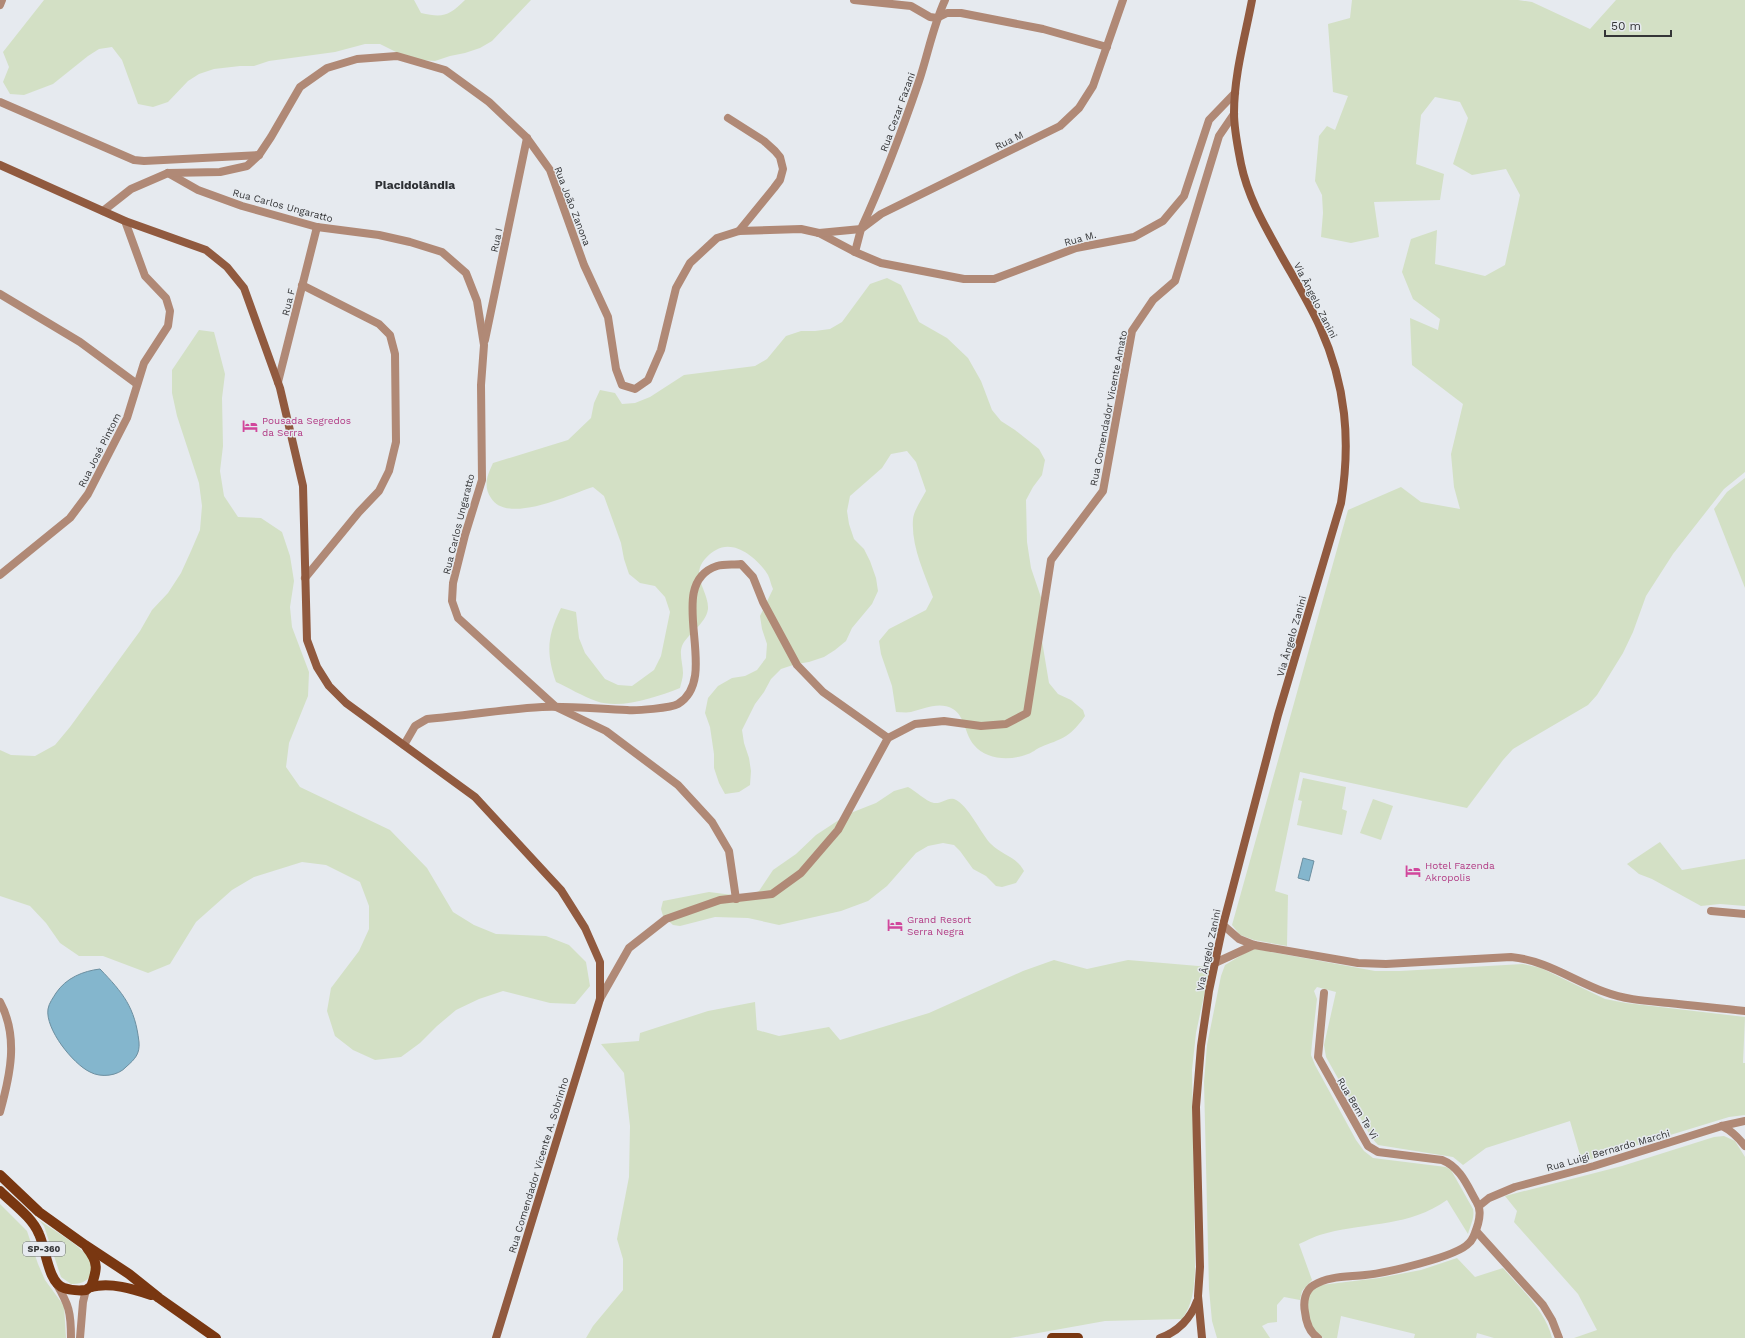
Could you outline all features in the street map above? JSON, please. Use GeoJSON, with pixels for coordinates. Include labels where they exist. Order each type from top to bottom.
{"type":"FeatureCollection","features":[{"type":"Feature","properties":{"kind":"main road","name":"SP-360"},"geometry":{"type":"LineString","coordinates":[[0,1175],[39,1212],[129,1274],[159,1298],[216,1338]]}},
{"type":"Feature","properties":{"kind":"main road","name":"SP-360"},"geometry":{"type":"LineString","coordinates":[[0,1191],[32,1223],[39,1234],[56,1283],[63,1288],[130,1288],[159,1298]]}},
{"type":"Feature","properties":{"kind":"main road","name":"SP-360"},"geometry":{"type":"LineString","coordinates":[[85,1245],[93,1256],[96,1265],[96,1274],[88,1288]]}},
{"type":"Feature","properties":{"kind":"main road"},"geometry":{"type":"LineString","coordinates":[[1052,1338],[1078,1338]]}},
{"type":"Feature","properties":{"kind":"street"},"geometry":{"type":"LineString","coordinates":[[0,5],[2,0]]}},
{"type":"Feature","properties":{"kind":"street"},"geometry":{"type":"LineString","coordinates":[[854,0],[911,6],[930,17],[937,18],[947,13],[961,13],[1043,29],[1107,47]]}},
{"type":"Feature","properties":{"kind":"street","name":"Rua Cezar Fazani"},"geometry":{"type":"LineString","coordinates":[[861,229],[883,181],[919,80],[937,18],[946,0]]}},
{"type":"Feature","properties":{"kind":"street","name":"Rua M"},"geometry":{"type":"LineString","coordinates":[[861,229],[881,214],[1060,126],[1079,108],[1093,86],[1123,0]]}},
{"type":"Feature","properties":{"kind":"street","name":"Via Ângelo Zanini"},"geometry":{"type":"LineString","coordinates":[[1202,1338],[1198,1296],[1200,1267],[1196,1113],[1198,1074],[1209,991],[1223,925],[1278,715],[1341,503],[1345,476],[1346,453],[1344,405],[1339,378],[1334,364],[1319,326],[1257,210],[1241,165],[1234,114],[1238,66],[1252,0]]}},
{"type":"Feature","properties":{"kind":"street","name":"Rua João Zanona"},"geometry":{"type":"LineString","coordinates":[[103,211],[131,189],[168,173],[220,172],[248,166],[259,155],[300,87],[327,68],[357,59],[397,56],[445,70],[489,102],[527,138],[550,170],[584,265],[608,317],[616,369],[622,385],[635,389],[648,380],[661,350],[676,288],[690,263],[717,238],[740,231],[801,229],[819,233],[854,252]]}},
{"type":"Feature","properties":{"kind":"street","name":"Rua M."},"geometry":{"type":"LineString","coordinates":[[854,252],[882,263],[964,279],[994,279],[1076,248],[1134,236],[1163,221],[1184,196],[1209,120],[1236,93]]}},
{"type":"Feature","properties":{"kind":"street"},"geometry":{"type":"LineString","coordinates":[[0,102],[134,160],[144,161],[259,155]]}},
{"type":"Feature","properties":{"kind":"street","name":"Rua Comendador Vicente Amato"},"geometry":{"type":"LineString","coordinates":[[888,738],[915,724],[944,721],[981,726],[1006,724],[1027,712],[1050,560],[1103,491],[1132,331],[1153,300],[1175,281],[1219,136],[1234,114]]}},
{"type":"Feature","properties":{"kind":"street"},"geometry":{"type":"LineString","coordinates":[[728,118],[764,141],[775,151],[780,157],[783,169],[777,184],[740,231]]}},
{"type":"Feature","properties":{"kind":"street","name":"Rua I"},"geometry":{"type":"LineString","coordinates":[[484,345],[527,138]]}},
{"type":"Feature","properties":{"kind":"street","name":"Rua Comendador Vicente A. Sobrinho"},"geometry":{"type":"LineString","coordinates":[[0,165],[125,221],[206,250],[227,267],[244,288],[278,382],[303,486],[307,640],[317,667],[329,686],[346,703],[475,797],[561,890],[585,928],[600,962],[600,999],[496,1338]]}},
{"type":"Feature","properties":{"kind":"street","name":"Rua Carlos Ungaratto"},"geometry":{"type":"LineString","coordinates":[[168,173],[198,190],[242,206],[317,227],[379,235],[410,242],[442,252],[466,273],[477,301],[484,345],[481,385],[482,480],[465,535],[453,583],[452,601],[458,618],[556,707],[606,731],[678,785],[712,822],[729,851],[736,899]]}},
{"type":"Feature","properties":{"kind":"street","name":"Rua José Pintom"},"geometry":{"type":"LineString","coordinates":[[0,575],[70,518],[88,494],[127,418],[144,363],[168,326],[170,311],[166,298],[145,276],[125,221]]}},
{"type":"Feature","properties":{"kind":"street","name":"Rua F"},"geometry":{"type":"LineString","coordinates":[[278,382],[317,227]]}},
{"type":"Feature","properties":{"kind":"street"},"geometry":{"type":"LineString","coordinates":[[819,233],[861,229],[854,252]]}},
{"type":"Feature","properties":{"kind":"street"},"geometry":{"type":"LineString","coordinates":[[302,285],[379,324],[390,334],[395,354],[396,442],[389,471],[379,491],[359,512],[305,578]]}},
{"type":"Feature","properties":{"kind":"street"},"geometry":{"type":"LineString","coordinates":[[0,294],[80,342],[137,384]]}},
{"type":"Feature","properties":{"kind":"street"},"geometry":{"type":"LineString","coordinates":[[404,745],[415,726],[427,719],[556,707],[638,711],[678,704],[689,692],[696,673],[693,602],[695,585],[702,575],[717,566],[741,564],[753,577],[763,602],[797,666],[823,692],[888,738],[838,830],[801,873],[772,894],[720,900],[666,919],[629,948],[600,999]]}},
{"type":"Feature","properties":{"kind":"street"},"geometry":{"type":"LineString","coordinates":[[1711,911],[1745,914]]}},
{"type":"Feature","properties":{"kind":"street"},"geometry":{"type":"LineString","coordinates":[[1223,925],[1239,939],[1254,945],[1358,963],[1379,964],[1511,957],[1526,958],[1620,997],[1745,1011]]}},
{"type":"Feature","properties":{"kind":"street"},"geometry":{"type":"LineString","coordinates":[[1216,962],[1254,945]]}},
{"type":"Feature","properties":{"kind":"street","name":"Rua Bem Te Vi"},"geometry":{"type":"LineString","coordinates":[[1324,994],[1318,1058],[1368,1146],[1378,1152],[1442,1160],[1451,1164],[1459,1171],[1480,1206]]}},
{"type":"Feature","properties":{"kind":"street"},"geometry":{"type":"LineString","coordinates":[[0,1002],[7,1018],[12,1039],[7,1089],[0,1112]]}},
{"type":"Feature","properties":{"kind":"street","name":"Rua Luigi Bernardo Marchi"},"geometry":{"type":"LineString","coordinates":[[1480,1206],[1489,1198],[1515,1187],[1594,1166],[1722,1126],[1745,1122]]}},
{"type":"Feature","properties":{"kind":"street"},"geometry":{"type":"LineString","coordinates":[[1722,1126],[1738,1137],[1745,1146]]}},
{"type":"Feature","properties":{"kind":"street"},"geometry":{"type":"LineString","coordinates":[[1318,1338],[1309,1329],[1304,1309],[1305,1296],[1313,1285],[1334,1279],[1367,1275],[1421,1264],[1464,1247],[1469,1243],[1476,1231],[1480,1216],[1480,1206]]}},
{"type":"Feature","properties":{"kind":"street"},"geometry":{"type":"LineString","coordinates":[[1476,1231],[1543,1305],[1552,1320],[1559,1338]]}},
{"type":"Feature","properties":{"kind":"street"},"geometry":{"type":"LineString","coordinates":[[56,1283],[68,1303],[71,1338]]}},
{"type":"Feature","properties":{"kind":"street"},"geometry":{"type":"LineString","coordinates":[[80,1338],[83,1302],[88,1288]]}},
{"type":"Feature","properties":{"kind":"street","name":"Via Ângelo Zanini"},"geometry":{"type":"LineString","coordinates":[[1160,1338],[1174,1331],[1186,1320],[1194,1309],[1198,1296]]}},
{"type":"Feature","properties":{"kind":"green space"},"geometry":{"type":"Polygon","coordinates":[[[44,0],[414,0],[421,13],[440,15],[450,12],[465,0],[531,0],[492,41],[480,48],[465,53],[435,61],[421,60],[406,57],[380,44],[365,44],[335,52],[269,61],[254,66],[214,69],[199,74],[188,81],[168,102],[153,107],[138,104],[122,60],[112,47],[99,49],[53,84],[24,95],[10,94],[3,82],[9,67],[3,52],[44,0]]]}},
{"type":"Feature","properties":{"kind":"green space"},"geometry":{"type":"Polygon","coordinates":[[[1352,0],[1518,0],[1532,2],[1590,29],[1616,0],[1745,0],[1745,472],[1724,489],[1673,554],[1646,596],[1633,632],[1623,653],[1597,695],[1588,705],[1513,749],[1467,808],[1300,772],[1275,891],[1288,895],[1287,946],[1254,940],[1240,935],[1232,925],[1348,510],[1401,487],[1421,502],[1460,509],[1454,487],[1451,454],[1463,404],[1412,365],[1410,318],[1438,330],[1440,319],[1413,299],[1402,272],[1411,239],[1437,230],[1435,264],[1485,276],[1505,265],[1520,195],[1506,169],[1472,175],[1453,164],[1468,118],[1460,102],[1435,97],[1421,115],[1416,164],[1444,174],[1440,200],[1374,202],[1379,237],[1351,243],[1321,237],[1323,213],[1322,195],[1315,181],[1319,136],[1327,126],[1335,130],[1348,96],[1333,92],[1328,24],[1350,18],[1352,0]]]}},
{"type":"Feature","properties":{"kind":"green space"},"geometry":{"type":"Polygon","coordinates":[[[887,278],[901,285],[919,322],[947,338],[968,358],[981,381],[992,410],[1001,421],[1039,449],[1045,460],[1042,475],[1026,500],[1027,542],[1031,568],[1046,612],[1042,641],[1049,683],[1058,694],[1071,700],[1083,710],[1085,716],[1069,734],[1063,738],[1021,756],[1014,758],[999,758],[985,754],[974,745],[963,721],[953,709],[937,706],[911,712],[896,712],[892,686],[881,654],[879,641],[889,629],[926,610],[933,597],[916,549],[913,529],[915,512],[926,491],[916,462],[907,451],[891,454],[882,468],[850,496],[847,511],[849,524],[854,539],[864,549],[876,578],[878,591],[872,604],[852,628],[846,641],[835,650],[824,657],[781,669],[771,679],[755,704],[742,730],[751,771],[750,785],[739,792],[725,794],[719,783],[714,768],[714,754],[710,727],[705,713],[708,698],[718,686],[732,678],[745,676],[757,670],[766,658],[767,644],[762,629],[760,616],[773,589],[764,569],[745,552],[731,547],[723,547],[707,556],[699,570],[699,576],[708,603],[707,614],[682,646],[681,656],[683,675],[680,688],[661,695],[627,703],[616,704],[596,701],[556,682],[549,653],[553,627],[561,608],[576,612],[579,638],[585,653],[605,679],[618,685],[632,686],[654,670],[661,656],[670,612],[665,597],[655,586],[640,583],[629,574],[621,543],[604,496],[593,487],[555,501],[525,508],[511,509],[499,506],[491,498],[487,489],[488,477],[493,463],[568,440],[591,418],[594,403],[600,390],[615,393],[622,404],[635,403],[650,397],[684,375],[755,366],[767,359],[786,336],[801,331],[830,329],[842,322],[870,284],[887,278]]]}},
{"type":"Feature","properties":{"kind":"green space"},"geometry":{"type":"Polygon","coordinates":[[[199,330],[214,332],[225,374],[222,398],[223,446],[220,471],[224,496],[238,517],[261,518],[282,532],[290,556],[294,581],[290,607],[292,627],[309,672],[308,696],[289,743],[286,767],[300,787],[390,830],[427,868],[453,912],[474,925],[496,934],[546,936],[569,945],[586,962],[590,986],[575,1004],[550,1003],[503,991],[479,999],[456,1010],[420,1043],[401,1057],[375,1060],[353,1050],[335,1036],[327,1011],[331,988],[359,951],[369,929],[369,906],[360,882],[326,865],[302,862],[254,877],[232,890],[196,922],[170,964],[148,973],[103,956],[79,956],[60,943],[46,923],[30,906],[0,896],[0,750],[11,755],[35,756],[55,745],[70,727],[140,631],[152,610],[168,593],[181,573],[200,530],[202,506],[199,483],[177,416],[172,393],[172,370],[199,330]]]}},
{"type":"Feature","properties":{"kind":"green space"},"geometry":{"type":"Polygon","coordinates":[[[1745,478],[1745,588],[1714,509],[1727,492],[1745,478]]]}},
{"type":"Feature","properties":{"kind":"green space"},"geometry":{"type":"Polygon","coordinates":[[[1303,778],[1346,787],[1342,809],[1347,811],[1342,835],[1297,825],[1302,801],[1298,800],[1303,778]]]}},
{"type":"Feature","properties":{"kind":"green space"},"geometry":{"type":"Polygon","coordinates":[[[908,787],[934,803],[940,803],[951,799],[959,802],[969,813],[991,844],[1021,866],[1024,871],[1016,883],[1002,887],[996,886],[986,876],[973,869],[954,845],[943,843],[928,846],[916,853],[887,886],[868,901],[841,911],[779,925],[748,918],[715,917],[680,926],[673,925],[663,916],[661,909],[663,901],[709,892],[733,895],[753,894],[759,891],[773,870],[796,854],[816,835],[848,814],[876,803],[894,791],[908,787]]]}},
{"type":"Feature","properties":{"kind":"green space"},"geometry":{"type":"Polygon","coordinates":[[[1373,799],[1393,806],[1381,840],[1360,833],[1373,799]]]}},
{"type":"Feature","properties":{"kind":"green space"},"geometry":{"type":"Polygon","coordinates":[[[1660,842],[1682,870],[1745,859],[1745,906],[1720,904],[1701,906],[1652,879],[1639,874],[1627,864],[1660,842]]]}},
{"type":"Feature","properties":{"kind":"green space"},"geometry":{"type":"Polygon","coordinates":[[[1255,949],[1375,971],[1523,964],[1541,968],[1605,999],[1626,1003],[1745,1017],[1743,1063],[1745,1063],[1745,1115],[1729,1117],[1582,1162],[1570,1121],[1486,1148],[1463,1165],[1453,1157],[1378,1145],[1371,1137],[1326,1057],[1324,1045],[1336,992],[1317,987],[1314,991],[1317,999],[1311,1055],[1356,1140],[1364,1151],[1373,1158],[1446,1167],[1451,1170],[1473,1209],[1472,1222],[1468,1234],[1447,1200],[1418,1215],[1323,1234],[1309,1239],[1299,1244],[1312,1280],[1302,1291],[1300,1300],[1284,1297],[1277,1305],[1277,1322],[1268,1323],[1262,1326],[1270,1338],[1217,1338],[1212,1321],[1209,1289],[1204,1082],[1207,1045],[1221,976],[1225,965],[1255,949]]]}},
{"type":"Feature","properties":{"kind":"green space"},"geometry":{"type":"Polygon","coordinates":[[[1054,960],[1087,969],[1128,960],[1210,967],[1196,1033],[1192,1070],[1195,1270],[1191,1302],[1182,1319],[1105,1321],[1010,1338],[586,1338],[593,1326],[623,1290],[623,1259],[617,1239],[629,1177],[630,1126],[624,1073],[601,1044],[639,1041],[640,1033],[708,1011],[755,1002],[757,1030],[779,1036],[829,1027],[840,1040],[929,1013],[1023,971],[1054,960]]]}},
{"type":"Feature","properties":{"kind":"green space"},"geometry":{"type":"Polygon","coordinates":[[[1724,1136],[1735,1141],[1745,1157],[1745,1338],[1574,1338],[1597,1330],[1578,1294],[1514,1222],[1517,1211],[1505,1196],[1622,1166],[1714,1137],[1724,1136]]]}},
{"type":"Feature","properties":{"kind":"green space"},"geometry":{"type":"Polygon","coordinates":[[[0,1204],[27,1231],[45,1280],[64,1306],[66,1338],[0,1338],[0,1204]]]}},
{"type":"Feature","properties":{"kind":"green space"},"geometry":{"type":"Polygon","coordinates":[[[38,1219],[84,1252],[90,1261],[92,1268],[87,1280],[71,1284],[61,1277],[44,1226],[38,1219]]]}},
{"type":"Feature","properties":{"kind":"green space"},"geometry":{"type":"Polygon","coordinates":[[[1457,1258],[1475,1277],[1503,1268],[1532,1300],[1544,1318],[1552,1338],[1494,1338],[1477,1333],[1476,1338],[1414,1338],[1415,1334],[1341,1316],[1337,1338],[1324,1338],[1315,1331],[1312,1326],[1307,1313],[1307,1299],[1313,1289],[1321,1285],[1379,1278],[1421,1270],[1457,1258]]]}},
{"type":"Feature","properties":{"kind":"water"},"geometry":{"type":"Polygon","coordinates":[[[1303,858],[1314,861],[1309,881],[1298,878],[1303,858]]]}},
{"type":"Feature","properties":{"kind":"water"},"geometry":{"type":"Polygon","coordinates":[[[100,969],[127,1001],[134,1019],[139,1042],[138,1053],[132,1061],[123,1070],[109,1075],[94,1074],[76,1062],[55,1036],[48,1017],[50,1003],[65,983],[75,976],[87,971],[100,969]]]}},
{"type":"Feature","properties":{"kind":"place","name":"Pousada Segredos da Serra"},"geometry":{"type":"Point","coordinates":[250,426]}},
{"type":"Feature","properties":{"kind":"place","name":"Hotel Fazenda Akropolis"},"geometry":{"type":"Point","coordinates":[1413,871]}},
{"type":"Feature","properties":{"kind":"place","name":"Grand Resort Serra Negra"},"geometry":{"type":"Point","coordinates":[895,925]}},
{"type":"Feature","properties":{"kind":"district","name":"Placidolândia"},"geometry":{"type":"Point","coordinates":[415,185]}}]}
